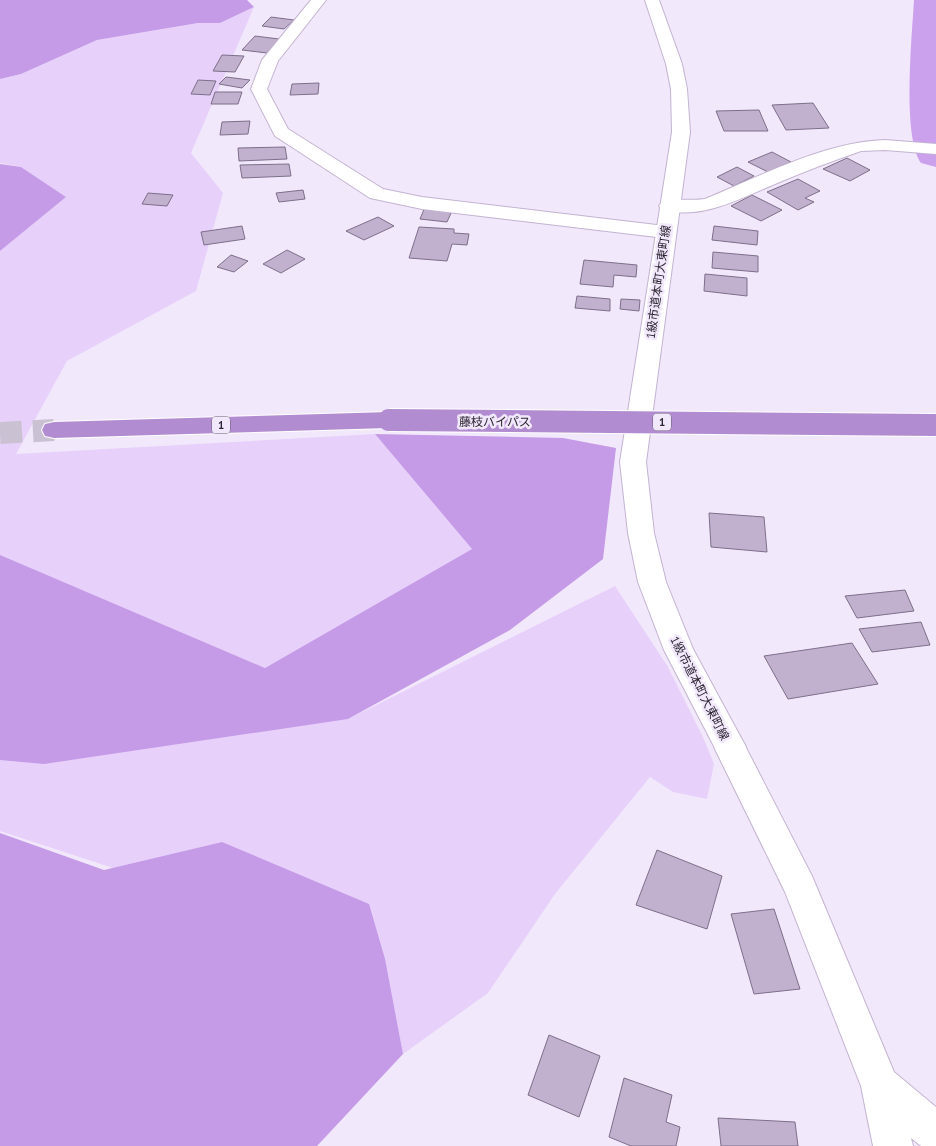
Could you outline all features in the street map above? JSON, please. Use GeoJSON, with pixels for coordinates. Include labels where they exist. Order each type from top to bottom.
{"type":"FeatureCollection","features":[{"type":"Feature","properties":{"kind":"highway","name":"藤枝バイパス"},"geometry":{"type":"LineString","coordinates":[[54,430],[389,420],[936,425]]}},
{"type":"Feature","properties":{"kind":"street"},"geometry":{"type":"LineString","coordinates":[[319,0],[270,60],[259,88],[282,132],[377,194],[422,203],[665,232]]}},
{"type":"Feature","properties":{"kind":"street","name":"1級市道本町大東町線"},"geometry":{"type":"LineString","coordinates":[[652,0],[674,64],[679,89],[681,132],[633,462],[641,533],[652,582],[678,650],[730,747],[800,887],[880,1086],[894,1146]]}},
{"type":"Feature","properties":{"kind":"street"},"geometry":{"type":"LineString","coordinates":[[669,206],[690,207],[709,204],[828,156],[859,146],[884,144],[936,149]]}},
{"type":"Feature","properties":{"kind":"street"},"geometry":{"type":"LineString","coordinates":[[880,1086],[936,1133]]}},
{"type":"Feature","properties":{"kind":"shaded area"},"geometry":{"type":"Polygon","coordinates":[[[0,0],[247,0],[254,7],[220,23],[198,23],[97,40],[21,74],[0,79],[0,0]]]}},
{"type":"Feature","properties":{"kind":"shaded area"},"geometry":{"type":"Polygon","coordinates":[[[254,7],[191,153],[223,193],[196,291],[67,361],[16,454],[375,434],[472,549],[265,668],[0,556],[0,251],[66,197],[21,167],[0,163],[0,79],[21,74],[97,40],[198,23],[220,23],[254,7]]]}},
{"type":"Feature","properties":{"kind":"shaded area"},"geometry":{"type":"Polygon","coordinates":[[[0,164],[21,167],[66,197],[0,251],[0,164]]]}},
{"type":"Feature","properties":{"kind":"shaded area"},"geometry":{"type":"Polygon","coordinates":[[[375,434],[563,438],[616,448],[603,559],[510,630],[348,719],[44,764],[0,760],[0,555],[265,668],[472,549],[375,434]]]}},
{"type":"Feature","properties":{"kind":"shaded area"},"geometry":{"type":"Polygon","coordinates":[[[615,586],[668,667],[703,737],[714,764],[707,799],[673,792],[650,777],[555,894],[488,993],[403,1054],[387,973],[222,842],[113,868],[0,831],[0,750],[348,719],[615,586]]]}},
{"type":"Feature","properties":{"kind":"shaded area"},"geometry":{"type":"Polygon","coordinates":[[[0,833],[104,870],[222,842],[369,904],[385,959],[403,1054],[317,1146],[0,1146],[0,833]]]}},
{"type":"Feature","properties":{"kind":"building"},"geometry":{"type":"Polygon","coordinates":[[[271,17],[294,20],[284,29],[262,26],[271,17]]]}},
{"type":"Feature","properties":{"kind":"building"},"geometry":{"type":"Polygon","coordinates":[[[255,36],[279,39],[267,53],[242,50],[255,36]]]}},
{"type":"Feature","properties":{"kind":"building"},"geometry":{"type":"Polygon","coordinates":[[[222,55],[244,56],[235,72],[213,71],[222,55]]]}},
{"type":"Feature","properties":{"kind":"building"},"geometry":{"type":"Polygon","coordinates":[[[226,77],[250,80],[242,88],[219,84],[226,77]]]}},
{"type":"Feature","properties":{"kind":"building"},"geometry":{"type":"Polygon","coordinates":[[[198,80],[216,81],[210,95],[191,94],[198,80]]]}},
{"type":"Feature","properties":{"kind":"building"},"geometry":{"type":"Polygon","coordinates":[[[319,83],[318,94],[290,95],[292,84],[319,83]]]}},
{"type":"Feature","properties":{"kind":"building"},"geometry":{"type":"Polygon","coordinates":[[[215,92],[242,92],[238,104],[211,104],[215,92]]]}},
{"type":"Feature","properties":{"kind":"building"},"geometry":{"type":"Polygon","coordinates":[[[813,103],[829,128],[786,130],[772,105],[813,103]]]}},
{"type":"Feature","properties":{"kind":"building"},"geometry":{"type":"Polygon","coordinates":[[[759,110],[768,131],[724,131],[716,111],[759,110]]]}},
{"type":"Feature","properties":{"kind":"building"},"geometry":{"type":"Polygon","coordinates":[[[250,121],[248,134],[220,135],[222,122],[250,121]]]}},
{"type":"Feature","properties":{"kind":"building"},"geometry":{"type":"Polygon","coordinates":[[[285,147],[287,159],[239,161],[238,148],[285,147]]]}},
{"type":"Feature","properties":{"kind":"building"},"geometry":{"type":"Polygon","coordinates":[[[772,152],[791,162],[768,172],[748,162],[772,152]]]}},
{"type":"Feature","properties":{"kind":"building"},"geometry":{"type":"Polygon","coordinates":[[[847,158],[870,170],[850,181],[823,169],[847,158]]]}},
{"type":"Feature","properties":{"kind":"building"},"geometry":{"type":"Polygon","coordinates":[[[289,164],[291,176],[242,178],[240,165],[289,164]]]}},
{"type":"Feature","properties":{"kind":"building"},"geometry":{"type":"Polygon","coordinates":[[[737,167],[754,176],[734,186],[717,177],[737,167]]]}},
{"type":"Feature","properties":{"kind":"building"},"geometry":{"type":"Polygon","coordinates":[[[798,179],[820,191],[805,198],[814,202],[798,210],[767,192],[798,179]]]}},
{"type":"Feature","properties":{"kind":"building"},"geometry":{"type":"Polygon","coordinates":[[[303,190],[305,199],[279,202],[276,193],[303,190]]]}},
{"type":"Feature","properties":{"kind":"building"},"geometry":{"type":"Polygon","coordinates":[[[148,193],[173,195],[167,206],[142,204],[148,193]]]}},
{"type":"Feature","properties":{"kind":"building"},"geometry":{"type":"Polygon","coordinates":[[[752,195],[782,210],[761,221],[731,206],[752,195]]]}},
{"type":"Feature","properties":{"kind":"building"},"geometry":{"type":"Polygon","coordinates":[[[425,207],[452,211],[447,222],[420,219],[425,207]]]}},
{"type":"Feature","properties":{"kind":"building"},"geometry":{"type":"Polygon","coordinates":[[[378,217],[394,226],[364,240],[346,231],[378,217]]]}},
{"type":"Feature","properties":{"kind":"building"},"geometry":{"type":"Polygon","coordinates":[[[242,226],[245,239],[204,245],[201,232],[242,226]]]}},
{"type":"Feature","properties":{"kind":"building"},"geometry":{"type":"Polygon","coordinates":[[[714,226],[758,231],[757,245],[712,240],[714,226]]]}},
{"type":"Feature","properties":{"kind":"building"},"geometry":{"type":"Polygon","coordinates":[[[419,227],[454,229],[454,233],[469,234],[467,245],[452,244],[447,261],[409,258],[419,227]]]}},
{"type":"Feature","properties":{"kind":"building"},"geometry":{"type":"Polygon","coordinates":[[[287,250],[305,259],[281,273],[263,264],[287,250]]]}},
{"type":"Feature","properties":{"kind":"building"},"geometry":{"type":"Polygon","coordinates":[[[713,252],[758,256],[758,272],[712,268],[713,252]]]}},
{"type":"Feature","properties":{"kind":"building"},"geometry":{"type":"Polygon","coordinates":[[[231,255],[248,261],[234,272],[217,267],[231,255]]]}},
{"type":"Feature","properties":{"kind":"building"},"geometry":{"type":"Polygon","coordinates":[[[584,260],[637,265],[636,277],[614,275],[613,287],[580,284],[584,260]]]}},
{"type":"Feature","properties":{"kind":"building"},"geometry":{"type":"Polygon","coordinates":[[[705,274],[747,278],[747,296],[704,291],[705,274]]]}},
{"type":"Feature","properties":{"kind":"building"},"geometry":{"type":"Polygon","coordinates":[[[577,296],[610,299],[610,311],[575,308],[577,296]]]}},
{"type":"Feature","properties":{"kind":"building"},"geometry":{"type":"Polygon","coordinates":[[[621,299],[640,300],[639,311],[620,309],[621,299]]]}},
{"type":"Feature","properties":{"kind":"building"},"geometry":{"type":"Polygon","coordinates":[[[709,513],[764,517],[767,552],[711,547],[709,513]]]}},
{"type":"Feature","properties":{"kind":"building"},"geometry":{"type":"Polygon","coordinates":[[[905,590],[914,611],[857,618],[845,596],[905,590]]]}},
{"type":"Feature","properties":{"kind":"building"},"geometry":{"type":"Polygon","coordinates":[[[921,622],[930,645],[872,652],[859,629],[921,622]]]}},
{"type":"Feature","properties":{"kind":"building"},"geometry":{"type":"Polygon","coordinates":[[[852,643],[878,684],[788,699],[764,656],[852,643]]]}},
{"type":"Feature","properties":{"kind":"building"},"geometry":{"type":"Polygon","coordinates":[[[657,850],[722,876],[707,929],[636,905],[657,850]]]}},
{"type":"Feature","properties":{"kind":"building"},"geometry":{"type":"Polygon","coordinates":[[[774,909],[800,989],[754,994],[731,914],[774,909]]]}},
{"type":"Feature","properties":{"kind":"building"},"geometry":{"type":"Polygon","coordinates":[[[549,1035],[600,1056],[579,1117],[528,1095],[549,1035]]]}},
{"type":"Feature","properties":{"kind":"building"},"geometry":{"type":"Polygon","coordinates":[[[624,1078],[672,1095],[666,1122],[680,1127],[676,1146],[631,1146],[609,1137],[624,1078]]]}},
{"type":"Feature","properties":{"kind":"building"},"geometry":{"type":"Polygon","coordinates":[[[718,1118],[795,1122],[798,1146],[721,1146],[718,1118]]]}},
{"type":"Feature","properties":{"kind":"waterway"},"geometry":{"type":"LineString","coordinates":[[931,0],[929,95],[936,154]]}},
{"type":"Feature","properties":{"kind":"tunnel"},"geometry":{"type":"LineString","coordinates":[[0,433],[54,430]]}}]}
